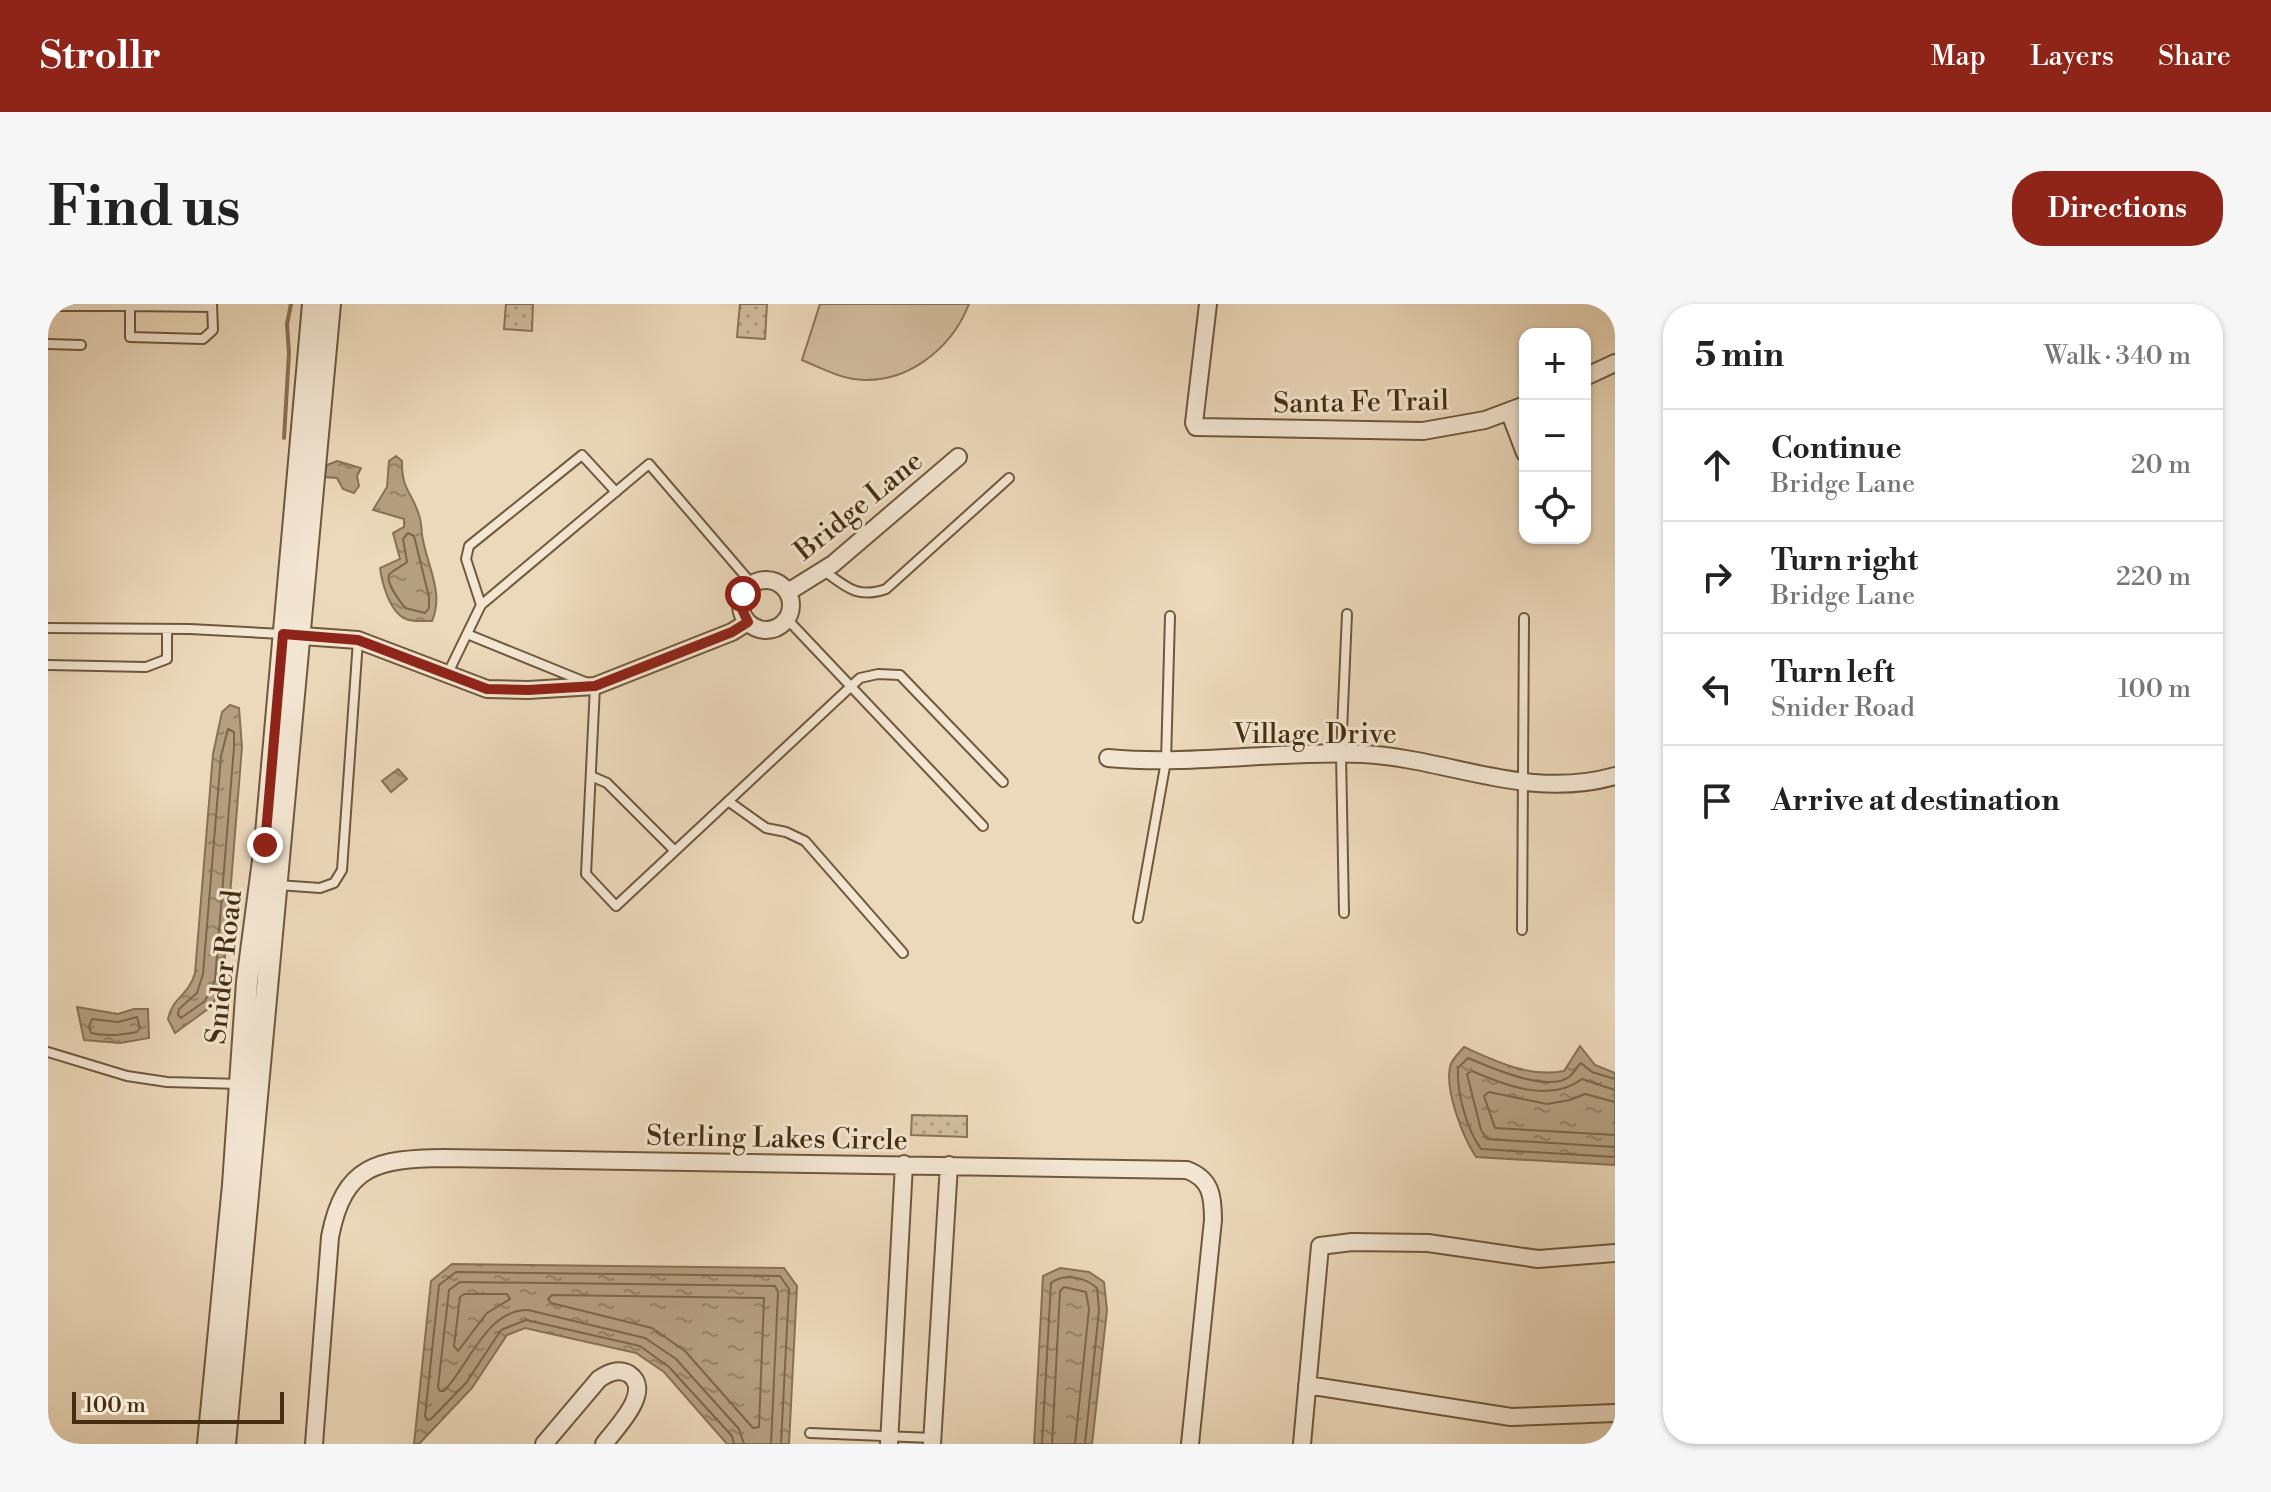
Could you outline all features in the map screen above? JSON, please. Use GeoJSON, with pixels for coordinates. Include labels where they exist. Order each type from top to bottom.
{"type":"FeatureCollection","features":[{"type":"Feature","properties":{"kind":"street","name":"Snider Road"},"geometry":{"type":"LineString","coordinates":[[208,1444],[249,1085],[278,885],[313,304]]}},
{"type":"Feature","properties":{"kind":"street","name":"Snider Road"},"geometry":{"type":"LineString","coordinates":[[225,1444],[249,1085],[247,982],[330,304]]}},
{"type":"Feature","properties":{"kind":"street","name":"Santa Fe Trail"},"geometry":{"type":"LineString","coordinates":[[1208,304],[1196,427],[1423,431],[1485,420],[1519,407]]}},
{"type":"Feature","properties":{"kind":"street"},"geometry":{"type":"LineString","coordinates":[[1591,374],[1615,363]]}},
{"type":"Feature","properties":{"kind":"street"},"geometry":{"type":"LineString","coordinates":[[1509,411],[1519,437]]}},
{"type":"Feature","properties":{"kind":"street","name":"Bridge Lane"},"geometry":{"type":"LineString","coordinates":[[788,592],[823,570],[958,457]]}},
{"type":"Feature","properties":{"kind":"street","name":"Bridge Lane"},"geometry":{"type":"LineString","coordinates":[[752,584],[769,579],[782,585],[792,604],[787,619]]}},
{"type":"Feature","properties":{"kind":"street"},"geometry":{"type":"LineString","coordinates":[[752,584],[743,594],[741,602],[743,615],[748,622],[755,628],[769,630],[787,619]]}},
{"type":"Feature","properties":{"kind":"street"},"geometry":{"type":"LineString","coordinates":[[291,635],[358,640],[487,689],[528,690],[595,686],[732,632],[748,622]]}},
{"type":"Feature","properties":{"kind":"street","name":"Village Drive"},"geometry":{"type":"LineString","coordinates":[[1108,758],[1166,761],[1341,754],[1411,760],[1525,783],[1563,785],[1615,776]]}},
{"type":"Feature","properties":{"kind":"street","name":"Sterling Lakes Circle"},"geometry":{"type":"LineString","coordinates":[[314,1444],[334,1217],[348,1188],[372,1168],[402,1159],[444,1158],[1176,1168],[1196,1174],[1204,1180],[1213,1199],[1213,1220],[1190,1444]]}},
{"type":"Feature","properties":{"kind":"street"},"geometry":{"type":"LineString","coordinates":[[889,1440],[904,1164]]}},
{"type":"Feature","properties":{"kind":"street"},"geometry":{"type":"LineString","coordinates":[[932,1441],[949,1165]]}},
{"type":"Feature","properties":{"kind":"street"},"geometry":{"type":"LineString","coordinates":[[1302,1444],[1320,1246],[1352,1242],[1428,1243],[1538,1259],[1615,1253]]}},
{"type":"Feature","properties":{"kind":"street"},"geometry":{"type":"LineString","coordinates":[[544,1444],[599,1379],[609,1372],[621,1371],[632,1376],[637,1387],[636,1398],[604,1444]]}},
{"type":"Feature","properties":{"kind":"street"},"geometry":{"type":"LineString","coordinates":[[1307,1385],[1511,1417],[1615,1413]]}},
{"type":"Feature","properties":{"kind":"lane"},"geometry":{"type":"LineString","coordinates":[[48,306],[130,306],[212,306],[213,330],[203,339],[130,337],[130,306]]}},
{"type":"Feature","properties":{"kind":"lane"},"geometry":{"type":"LineString","coordinates":[[48,344],[81,345]]}},
{"type":"Feature","properties":{"kind":"lane"},"geometry":{"type":"LineString","coordinates":[[481,605],[466,559],[469,546],[582,455],[616,492]]}},
{"type":"Feature","properties":{"kind":"lane"},"geometry":{"type":"LineString","coordinates":[[448,674],[481,605],[649,464],[752,584]]}},
{"type":"Feature","properties":{"kind":"lane"},"geometry":{"type":"LineString","coordinates":[[823,570],[849,590],[870,594],[886,589],[1009,478]]}},
{"type":"Feature","properties":{"kind":"lane"},"geometry":{"type":"LineString","coordinates":[[1344,913],[1341,754],[1347,614]]}},
{"type":"Feature","properties":{"kind":"lane"},"geometry":{"type":"LineString","coordinates":[[1138,918],[1166,761],[1170,616]]}},
{"type":"Feature","properties":{"kind":"lane"},"geometry":{"type":"LineString","coordinates":[[1522,930],[1524,618]]}},
{"type":"Feature","properties":{"kind":"lane"},"geometry":{"type":"LineString","coordinates":[[787,619],[983,826]]}},
{"type":"Feature","properties":{"kind":"lane"},"geometry":{"type":"LineString","coordinates":[[48,628],[167,629],[291,635]]}},
{"type":"Feature","properties":{"kind":"lane"},"geometry":{"type":"LineString","coordinates":[[48,665],[146,667],[167,659],[167,629]]}},
{"type":"Feature","properties":{"kind":"lane"},"geometry":{"type":"LineString","coordinates":[[467,634],[595,686],[586,874],[616,906],[860,678],[878,674],[900,675],[1003,782]]}},
{"type":"Feature","properties":{"kind":"lane"},"geometry":{"type":"LineString","coordinates":[[278,885],[320,888],[334,883],[342,870],[358,640]]}},
{"type":"Feature","properties":{"kind":"lane"},"geometry":{"type":"LineString","coordinates":[[591,776],[607,783],[675,851]]}},
{"type":"Feature","properties":{"kind":"lane"},"geometry":{"type":"LineString","coordinates":[[728,801],[766,828],[786,832],[805,841],[903,953]]}},
{"type":"Feature","properties":{"kind":"lane"},"geometry":{"type":"LineString","coordinates":[[48,1052],[113,1072],[167,1082],[249,1085]]}},
{"type":"Feature","properties":{"kind":"lane"},"geometry":{"type":"LineString","coordinates":[[810,1433],[932,1441]]}},
{"type":"Feature","properties":{"kind":"shaded area"},"geometry":{"type":"Polygon","coordinates":[[[506,304],[533,304],[532,331],[504,329],[506,304]]]}},
{"type":"Feature","properties":{"kind":"shaded area"},"geometry":{"type":"Polygon","coordinates":[[[740,304],[767,304],[765,339],[737,337],[740,304]]]}},
{"type":"Feature","properties":{"kind":"shaded area"},"geometry":{"type":"Polygon","coordinates":[[[820,304],[969,304],[951,336],[938,350],[908,370],[873,380],[841,376],[802,360],[820,304]]]}},
{"type":"Feature","properties":{"kind":"shaded area"},"geometry":{"type":"Polygon","coordinates":[[[912,1115],[967,1116],[967,1137],[911,1135],[912,1115]]]}},
{"type":"Feature","properties":{"kind":"water"},"geometry":{"type":"Polygon","coordinates":[[[396,456],[402,461],[405,484],[420,518],[434,580],[436,601],[432,621],[412,621],[400,616],[388,597],[381,574],[380,568],[400,559],[393,533],[404,527],[404,519],[373,510],[387,487],[389,461],[396,456]]]}},
{"type":"Feature","properties":{"kind":"water"},"geometry":{"type":"Polygon","coordinates":[[[337,461],[361,468],[357,476],[359,486],[354,493],[343,489],[337,478],[323,477],[327,465],[337,461]]]}},
{"type":"Feature","properties":{"kind":"water"},"geometry":{"type":"Polygon","coordinates":[[[230,705],[239,708],[242,747],[223,982],[212,1006],[175,1033],[168,1019],[170,1011],[189,987],[195,973],[213,754],[222,712],[230,705]]]}},
{"type":"Feature","properties":{"kind":"water"},"geometry":{"type":"Polygon","coordinates":[[[398,769],[407,779],[391,792],[382,781],[398,769]]]}},
{"type":"Feature","properties":{"kind":"water"},"geometry":{"type":"Polygon","coordinates":[[[77,1007],[118,1014],[148,1009],[149,1038],[120,1043],[84,1040],[77,1007]]]}},
{"type":"Feature","properties":{"kind":"water"},"geometry":{"type":"Polygon","coordinates":[[[1580,1046],[1595,1065],[1615,1073],[1615,1165],[1476,1157],[1461,1126],[1450,1089],[1451,1064],[1464,1047],[1512,1067],[1551,1073],[1564,1071],[1580,1046]]]}},
{"type":"Feature","properties":{"kind":"water"},"geometry":{"type":"Polygon","coordinates":[[[452,1264],[784,1268],[797,1286],[789,1444],[727,1444],[664,1372],[636,1353],[525,1328],[507,1335],[472,1388],[419,1444],[414,1444],[431,1281],[452,1264]]]}},
{"type":"Feature","properties":{"kind":"water"},"geometry":{"type":"Polygon","coordinates":[[[1060,1268],[1089,1272],[1104,1282],[1107,1310],[1092,1444],[1034,1444],[1043,1276],[1060,1268]]]}},
{"type":"Feature","properties":{"kind":"waterway"},"geometry":{"type":"LineString","coordinates":[[284,438],[289,353],[287,324],[291,304]]}},
{"type":"Feature","properties":{"kind":"route"},"geometry":{"type":"LineString","coordinates":[[265,845],[283,634],[358,640],[487,689],[595,686],[732,632],[748,622],[741,607],[743,594]]}}]}
